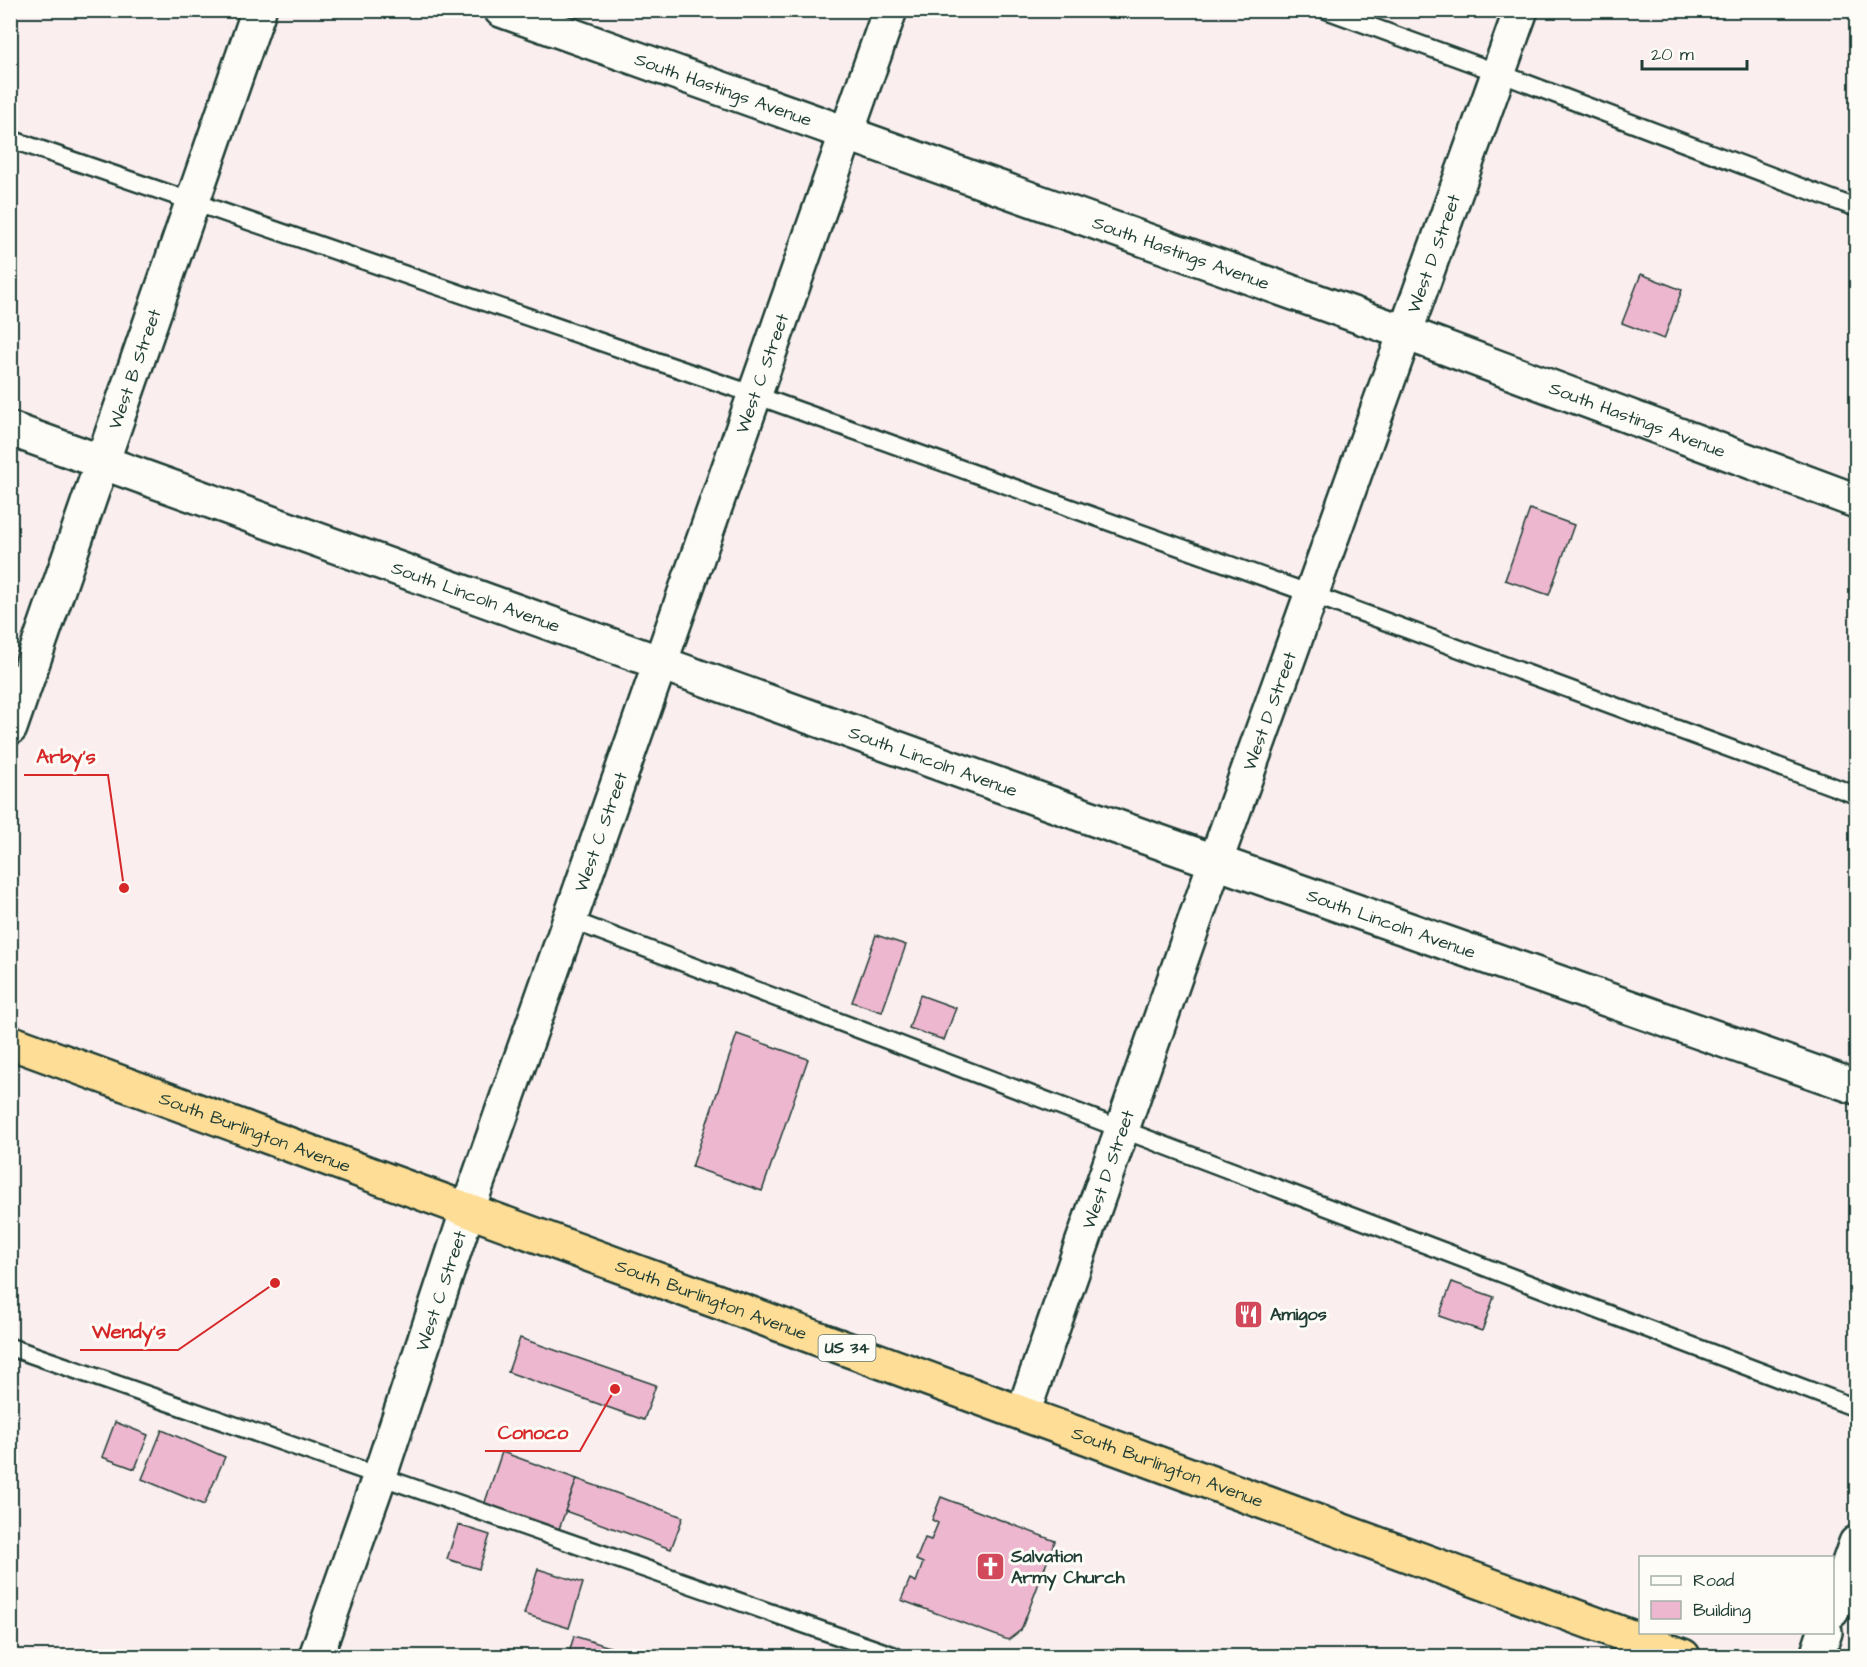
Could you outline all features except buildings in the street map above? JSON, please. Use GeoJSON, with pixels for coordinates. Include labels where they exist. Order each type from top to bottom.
{"type":"FeatureCollection","features":[{"type":"Feature","properties":{"kind":"highway","name":"South Burlington Avenue"},"geometry":{"type":"LineString","coordinates":[[10,1042],[1683,1656]]}},
{"type":"Feature","properties":{"kind":"street","name":"West B Street"},"geometry":{"type":"LineString","coordinates":[[10,728],[105,462],[259,10]]}},
{"type":"Feature","properties":{"kind":"street","name":"South Hastings Avenue"},"geometry":{"type":"LineString","coordinates":[[501,10],[1406,333],[1857,501]]}},
{"type":"Feature","properties":{"kind":"street","name":"West C Street"},"geometry":{"type":"LineString","coordinates":[[316,1656],[380,1478],[468,1209],[890,10]]}},
{"type":"Feature","properties":{"kind":"street","name":"West D Street"},"geometry":{"type":"LineString","coordinates":[[1023,1413],[1216,860],[1521,10]]}},
{"type":"Feature","properties":{"kind":"street","name":"South Lincoln Avenue"},"geometry":{"type":"LineString","coordinates":[[10,429],[660,663],[1857,1087]]}},
{"type":"Feature","properties":{"kind":"street"},"geometry":{"type":"LineString","coordinates":[[1834,1608],[1857,1543]]}},
{"type":"Feature","properties":{"kind":"street"},"geometry":{"type":"LineString","coordinates":[[1816,1656],[1824,1634]]}},
{"type":"Feature","properties":{"kind":"lane"},"geometry":{"type":"LineString","coordinates":[[1326,10],[1857,208]]}},
{"type":"Feature","properties":{"kind":"lane"},"geometry":{"type":"LineString","coordinates":[[10,139],[755,395],[1311,594],[1857,795]]}},
{"type":"Feature","properties":{"kind":"lane"},"geometry":{"type":"LineString","coordinates":[[571,920],[1857,1408]]}},
{"type":"Feature","properties":{"kind":"lane"},"geometry":{"type":"LineString","coordinates":[[10,1347],[895,1656]]}},
{"type":"Feature","properties":{"kind":"place","name":"Arby's"},"geometry":{"type":"Point","coordinates":[124,888]}},
{"type":"Feature","properties":{"kind":"place","name":"Wendy's"},"geometry":{"type":"Point","coordinates":[275,1283]}},
{"type":"Feature","properties":{"kind":"place","name":"Amigos"},"geometry":{"type":"Point","coordinates":[1249,1314]}},
{"type":"Feature","properties":{"kind":"place","name":"Conoco"},"geometry":{"type":"Point","coordinates":[615,1389]}},
{"type":"Feature","properties":{"kind":"place","name":"Salvation Army Church"},"geometry":{"type":"Point","coordinates":[990,1566]}}]}
